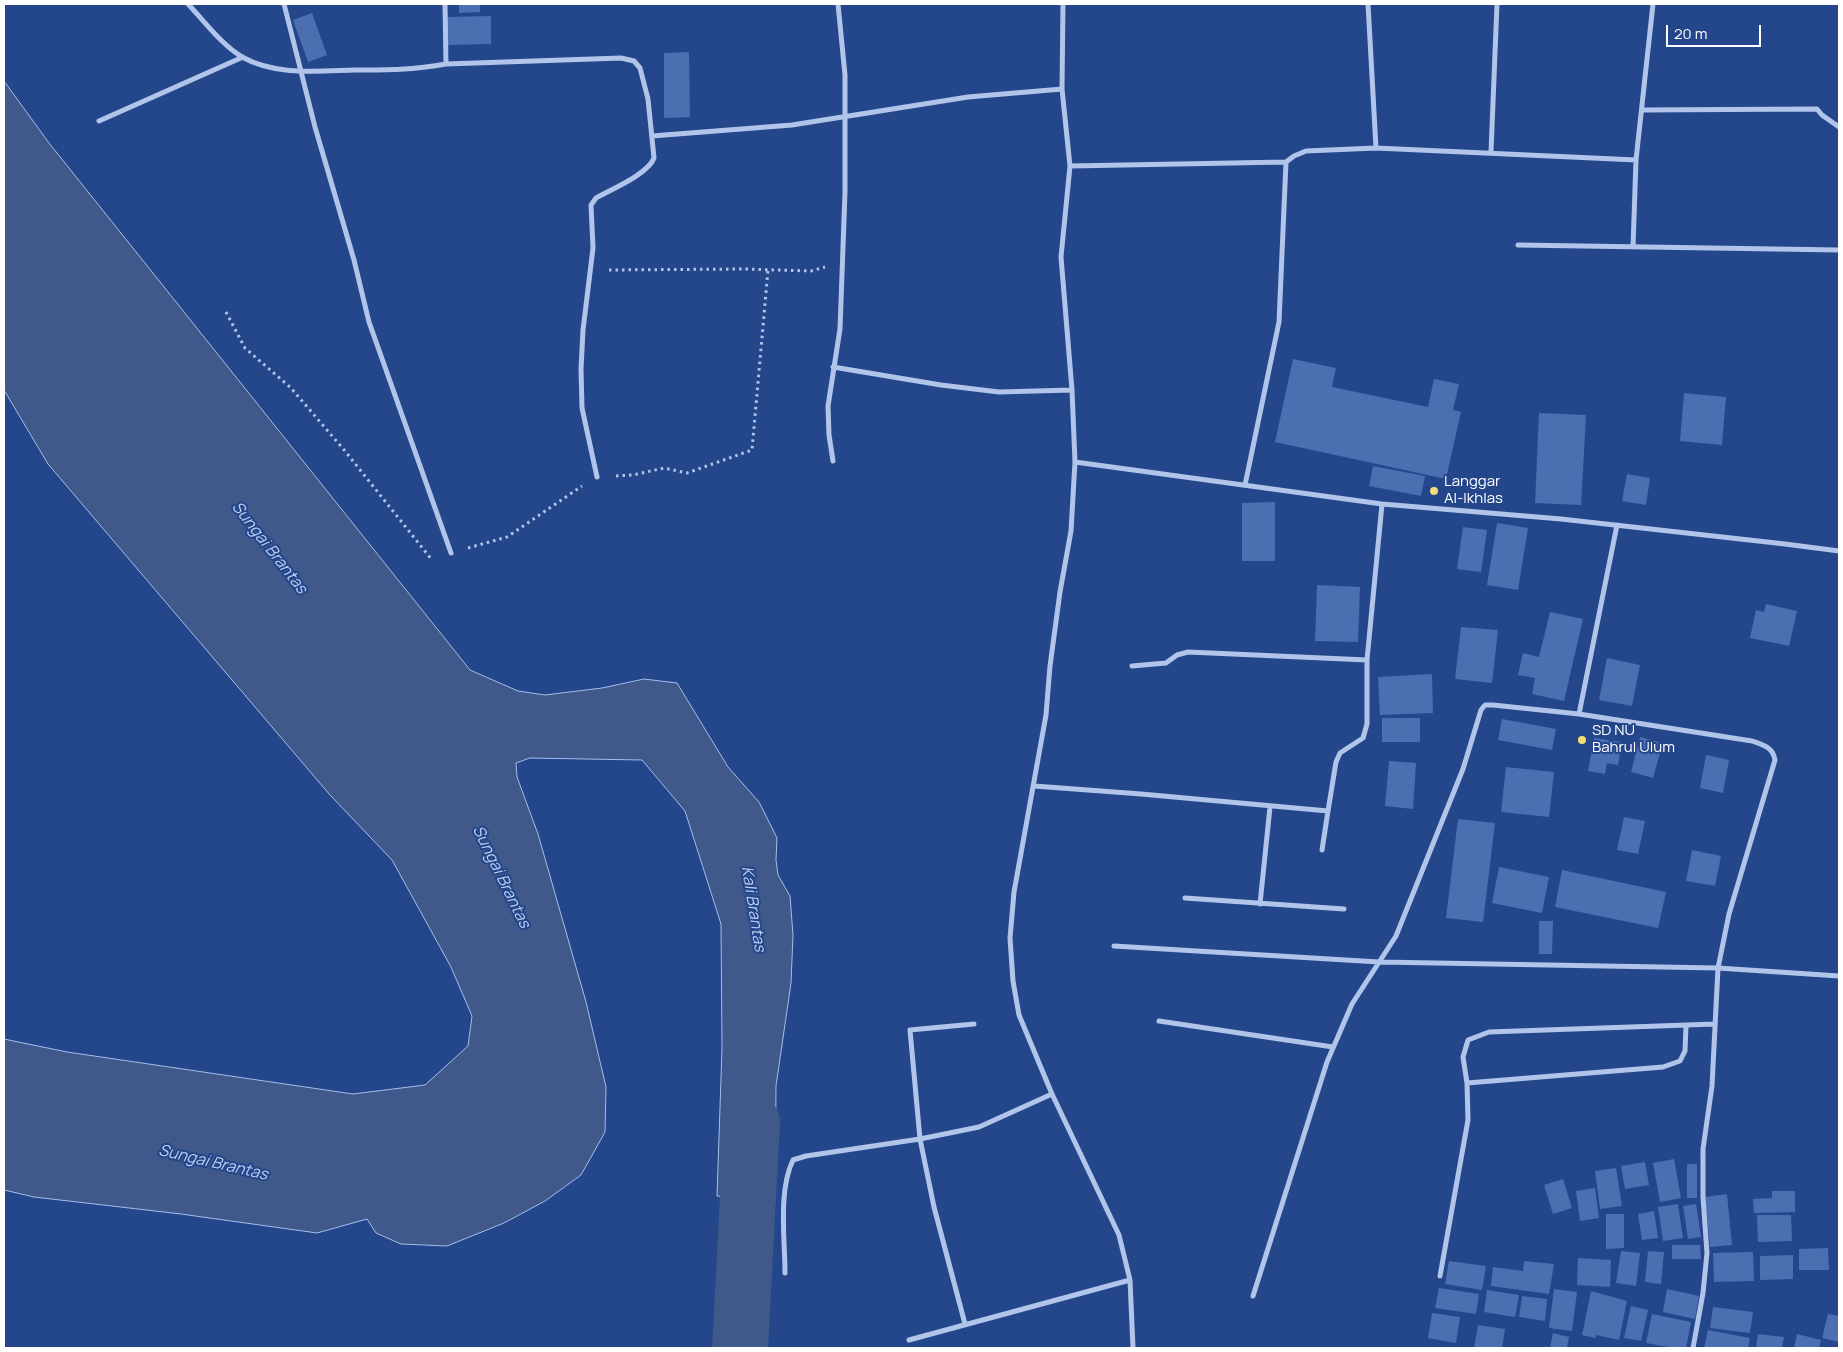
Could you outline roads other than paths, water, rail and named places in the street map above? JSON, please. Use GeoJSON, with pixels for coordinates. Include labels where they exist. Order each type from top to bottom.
{"type":"FeatureCollection","features":[{"type":"Feature","properties":{"kind":"street"},"geometry":{"type":"LineString","coordinates":[[188,4],[221,41],[243,57],[267,66],[301,71],[420,69],[446,64],[621,58],[634,62],[640,68],[648,99],[654,158],[651,164],[592,202],[594,248],[581,369],[582,408],[597,477]]}},
{"type":"Feature","properties":{"kind":"street"},"geometry":{"type":"LineString","coordinates":[[284,4],[326,165],[354,260],[369,322],[451,553]]}},
{"type":"Feature","properties":{"kind":"street"},"geometry":{"type":"LineString","coordinates":[[445,4],[446,64]]}},
{"type":"Feature","properties":{"kind":"street"},"geometry":{"type":"LineString","coordinates":[[832,460],[828,406],[840,329],[845,192],[845,75],[838,4]]}},
{"type":"Feature","properties":{"kind":"street"},"geometry":{"type":"LineString","coordinates":[[1063,4],[1062,89],[1070,166],[1061,257],[1072,390],[1075,462],[1070,531],[1050,666],[1046,716],[1014,892],[1010,938],[1013,981],[1019,1015],[1052,1094],[1119,1235],[1130,1280],[1133,1348]]}},
{"type":"Feature","properties":{"kind":"street"},"geometry":{"type":"LineString","coordinates":[[1368,4],[1376,148]]}},
{"type":"Feature","properties":{"kind":"street"},"geometry":{"type":"LineString","coordinates":[[1491,152],[1497,4]]}},
{"type":"Feature","properties":{"kind":"street"},"geometry":{"type":"LineString","coordinates":[[1632,247],[1636,160],[1653,4]]}},
{"type":"Feature","properties":{"kind":"street"},"geometry":{"type":"LineString","coordinates":[[99,121],[243,57]]}},
{"type":"Feature","properties":{"kind":"street"},"geometry":{"type":"LineString","coordinates":[[652,136],[792,125],[968,97],[1062,89]]}},
{"type":"Feature","properties":{"kind":"street"},"geometry":{"type":"LineString","coordinates":[[1642,110],[1817,109],[1839,127]]}},
{"type":"Feature","properties":{"kind":"street"},"geometry":{"type":"LineString","coordinates":[[1070,166],[1286,162],[1306,151],[1376,148],[1636,160]]}},
{"type":"Feature","properties":{"kind":"street"},"geometry":{"type":"LineString","coordinates":[[1245,484],[1278,322],[1286,162]]}},
{"type":"Feature","properties":{"kind":"street"},"geometry":{"type":"LineString","coordinates":[[1518,245],[1839,250]]}},
{"type":"Feature","properties":{"kind":"street"},"geometry":{"type":"LineString","coordinates":[[833,367],[941,385],[999,392],[1072,390]]}},
{"type":"Feature","properties":{"kind":"street"},"geometry":{"type":"LineString","coordinates":[[1075,462],[1382,504],[1617,525],[1839,551]]}},
{"type":"Feature","properties":{"kind":"street"},"geometry":{"type":"LineString","coordinates":[[1322,850],[1336,762],[1340,753],[1364,738],[1367,724],[1367,660],[1382,504]]}},
{"type":"Feature","properties":{"kind":"street"},"geometry":{"type":"LineString","coordinates":[[1579,714],[1617,525]]}},
{"type":"Feature","properties":{"kind":"street"},"geometry":{"type":"LineString","coordinates":[[1132,666],[1166,663],[1177,655],[1188,652],[1367,660]]}},
{"type":"Feature","properties":{"kind":"street"},"geometry":{"type":"LineString","coordinates":[[1254,1296],[1334,1046],[1352,1004],[1396,936],[1463,769],[1476,723],[1485,705],[1579,714],[1752,742],[1769,748],[1774,753],[1774,768],[1729,914],[1718,968],[1712,1086],[1703,1149],[1703,1196],[1707,1253],[1703,1293],[1693,1348]]}},
{"type":"Feature","properties":{"kind":"street"},"geometry":{"type":"LineString","coordinates":[[1034,786],[1328,811]]}},
{"type":"Feature","properties":{"kind":"street"},"geometry":{"type":"LineString","coordinates":[[1260,904],[1270,806]]}},
{"type":"Feature","properties":{"kind":"street"},"geometry":{"type":"LineString","coordinates":[[1185,898],[1344,909]]}},
{"type":"Feature","properties":{"kind":"street"},"geometry":{"type":"LineString","coordinates":[[1114,946],[1379,962],[1718,968],[1839,976]]}},
{"type":"Feature","properties":{"kind":"street"},"geometry":{"type":"LineString","coordinates":[[1159,1021],[1334,1046]]}},
{"type":"Feature","properties":{"kind":"street"},"geometry":{"type":"LineString","coordinates":[[965,1324],[934,1207],[920,1139],[910,1030],[974,1024]]}},
{"type":"Feature","properties":{"kind":"street"},"geometry":{"type":"LineString","coordinates":[[1440,1276],[1468,1120],[1467,1083],[1463,1056],[1468,1040],[1489,1032],[1716,1024]]}},
{"type":"Feature","properties":{"kind":"street"},"geometry":{"type":"LineString","coordinates":[[1467,1083],[1663,1067],[1680,1061],[1685,1052],[1686,1026]]}},
{"type":"Feature","properties":{"kind":"street"},"geometry":{"type":"LineString","coordinates":[[785,1273],[784,1213],[786,1183],[787,1173],[794,1160],[806,1156],[920,1139],[979,1127],[1052,1094]]}},
{"type":"Feature","properties":{"kind":"street"},"geometry":{"type":"LineString","coordinates":[[909,1340],[1130,1280]]}},
{"type":"Feature","properties":{"kind":"water","name":"Sungai Brantas"},"geometry":{"type":"Polygon","coordinates":[[[4,81],[49,143],[470,670],[518,691],[545,695],[602,688],[644,679],[677,683],[728,767],[759,802],[777,838],[776,860],[778,875],[790,896],[793,935],[791,983],[776,1086],[775,1202],[717,1196],[722,1048],[721,924],[685,811],[642,760],[530,758],[516,763],[517,777],[538,834],[586,1002],[606,1087],[605,1132],[581,1175],[545,1201],[504,1223],[447,1246],[401,1244],[376,1233],[367,1219],[317,1233],[181,1214],[34,1197],[4,1190],[4,1039],[67,1052],[353,1094],[425,1085],[468,1046],[472,1016],[451,967],[392,860],[330,795],[48,464],[4,390],[4,81]]]}},
{"type":"Feature","properties":{"kind":"waterway","name":"Kali Brantas"},"geometry":{"type":"LineString","coordinates":[[740,1348],[752,1122]]}},
{"type":"Feature","properties":{"kind":"place","name":"Langgar Al-Ikhlas"},"geometry":{"type":"Point","coordinates":[1434,491]}},
{"type":"Feature","properties":{"kind":"place","name":"SD NU Bahrul Ulum"},"geometry":{"type":"Point","coordinates":[1582,740]}}]}
